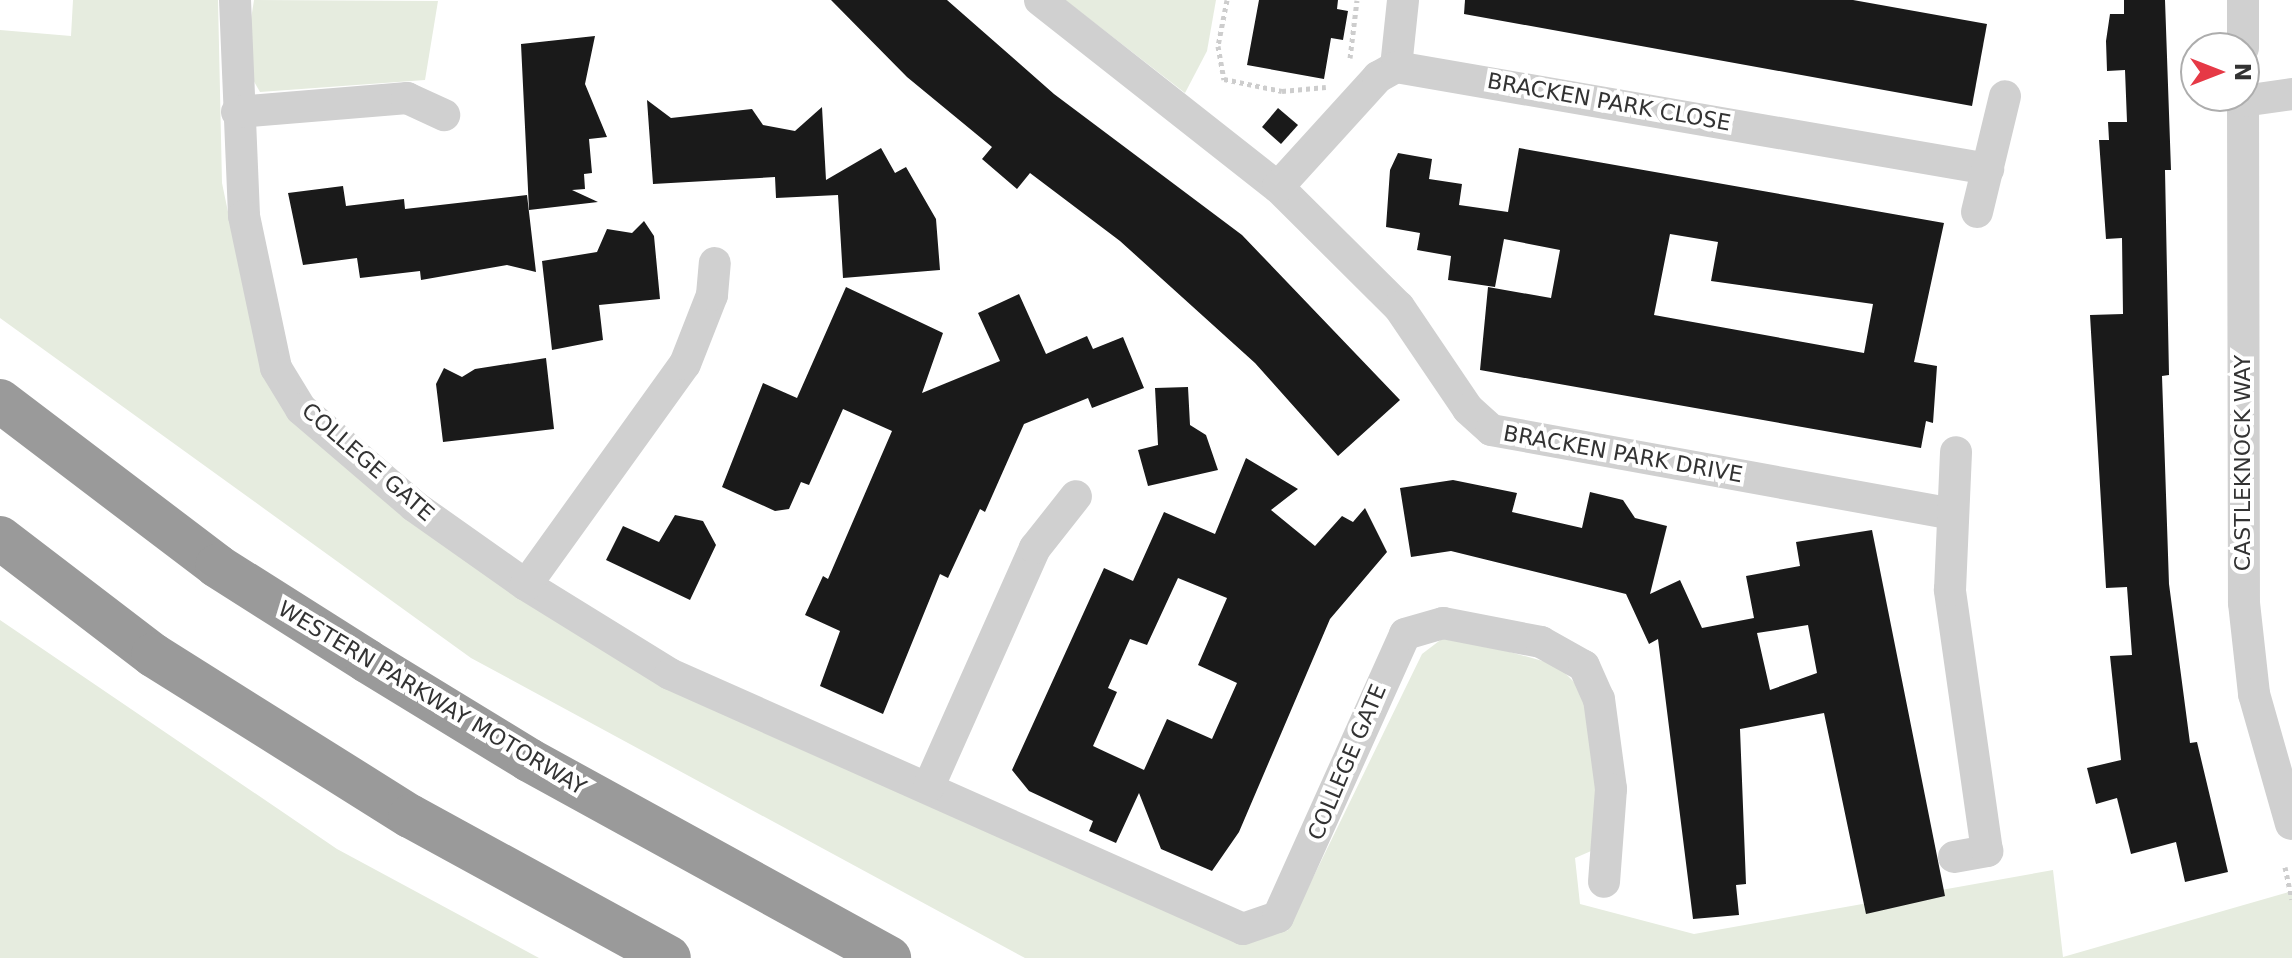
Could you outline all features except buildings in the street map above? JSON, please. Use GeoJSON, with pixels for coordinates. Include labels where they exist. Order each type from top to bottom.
{"type":"FeatureCollection","features":[{"type":"Feature","properties":{"kind":"highway","name":"WESTERN PARKWAY MOTORWAY"},"geometry":{"type":"LineString","coordinates":[[0,401],[217,566],[367,661],[529,760],[889,958]]}},
{"type":"Feature","properties":{"kind":"highway"},"geometry":{"type":"LineString","coordinates":[[0,538],[167,664],[410,816],[669,958]]}},
{"type":"Feature","properties":{"kind":"street","name":"COLLEGE GATE"},"geometry":{"type":"LineString","coordinates":[[235,0],[237,112],[257,295],[276,368],[301,409],[414,506],[526,585],[670,674],[929,786],[1163,898],[1243,929],[1265,927],[1292,892],[1396,646],[1422,624],[1463,625],[1565,652],[1591,679],[1611,789],[1604,882]]}},
{"type":"Feature","properties":{"kind":"street","name":"BRACKEN PARK DRIVE"},"geometry":{"type":"LineString","coordinates":[[1040,0],[1278,187],[1399,307],[1468,409],[1491,430],[1948,513]]}},
{"type":"Feature","properties":{"kind":"street"},"geometry":{"type":"LineString","coordinates":[[1278,187],[1378,77],[1396,67],[1403,0]]}},
{"type":"Feature","properties":{"kind":"street"},"geometry":{"type":"LineString","coordinates":[[2243,0],[2243,32]]}},
{"type":"Feature","properties":{"kind":"street","name":"BRACKEN PARK CLOSE"},"geometry":{"type":"LineString","coordinates":[[1396,67],[1988,169]]}},
{"type":"Feature","properties":{"kind":"street"},"geometry":{"type":"LineString","coordinates":[[2260,97],[2292,94]]}},
{"type":"Feature","properties":{"kind":"street"},"geometry":{"type":"LineString","coordinates":[[1977,212],[2005,96]]}},
{"type":"Feature","properties":{"kind":"street"},"geometry":{"type":"LineString","coordinates":[[237,112],[407,98],[444,115]]}},
{"type":"Feature","properties":{"kind":"street","name":"CASTLEKNOCK WAY"},"geometry":{"type":"LineString","coordinates":[[2243,112],[2244,603],[2254,694],[2291,824]]}},
{"type":"Feature","properties":{"kind":"street"},"geometry":{"type":"LineString","coordinates":[[526,585],[685,364],[712,295],[715,263]]}},
{"type":"Feature","properties":{"kind":"street"},"geometry":{"type":"LineString","coordinates":[[1954,857],[1987,851],[1954,636],[1948,513],[1956,452]]}},
{"type":"Feature","properties":{"kind":"street"},"geometry":{"type":"LineString","coordinates":[[929,786],[1035,548],[1076,496]]}},
{"type":"Feature","properties":{"kind":"path"},"geometry":{"type":"LineString","coordinates":[[1227,0],[1218,46],[1224,79],[1282,91],[1335,89]]}},
{"type":"Feature","properties":{"kind":"path"},"geometry":{"type":"LineString","coordinates":[[1350,70],[1357,0]]}},
{"type":"Feature","properties":{"kind":"path"},"geometry":{"type":"LineString","coordinates":[[2285,867],[2292,899]]}},
{"type":"Feature","properties":{"kind":"shaded area"},"geometry":{"type":"Polygon","coordinates":[[[73,0],[218,0],[222,183],[256,347],[281,399],[670,674],[1287,931],[1422,654],[1443,638],[1474,642],[1557,665],[1577,685],[1591,720],[1600,796],[1598,848],[1575,858],[1580,904],[1694,934],[2053,870],[2063,957],[2292,891],[2292,958],[1025,958],[471,658],[0,318],[0,30],[71,36],[73,0]]]}},
{"type":"Feature","properties":{"kind":"shaded area"},"geometry":{"type":"Polygon","coordinates":[[[254,0],[438,1],[425,80],[260,92],[244,64],[254,0]]]}},
{"type":"Feature","properties":{"kind":"shaded area"},"geometry":{"type":"Polygon","coordinates":[[[1065,0],[1216,0],[1207,51],[1185,93],[1065,0]]]}},
{"type":"Feature","properties":{"kind":"shaded area"},"geometry":{"type":"Polygon","coordinates":[[[0,620],[337,849],[539,958],[0,958],[0,620]]]}}]}
